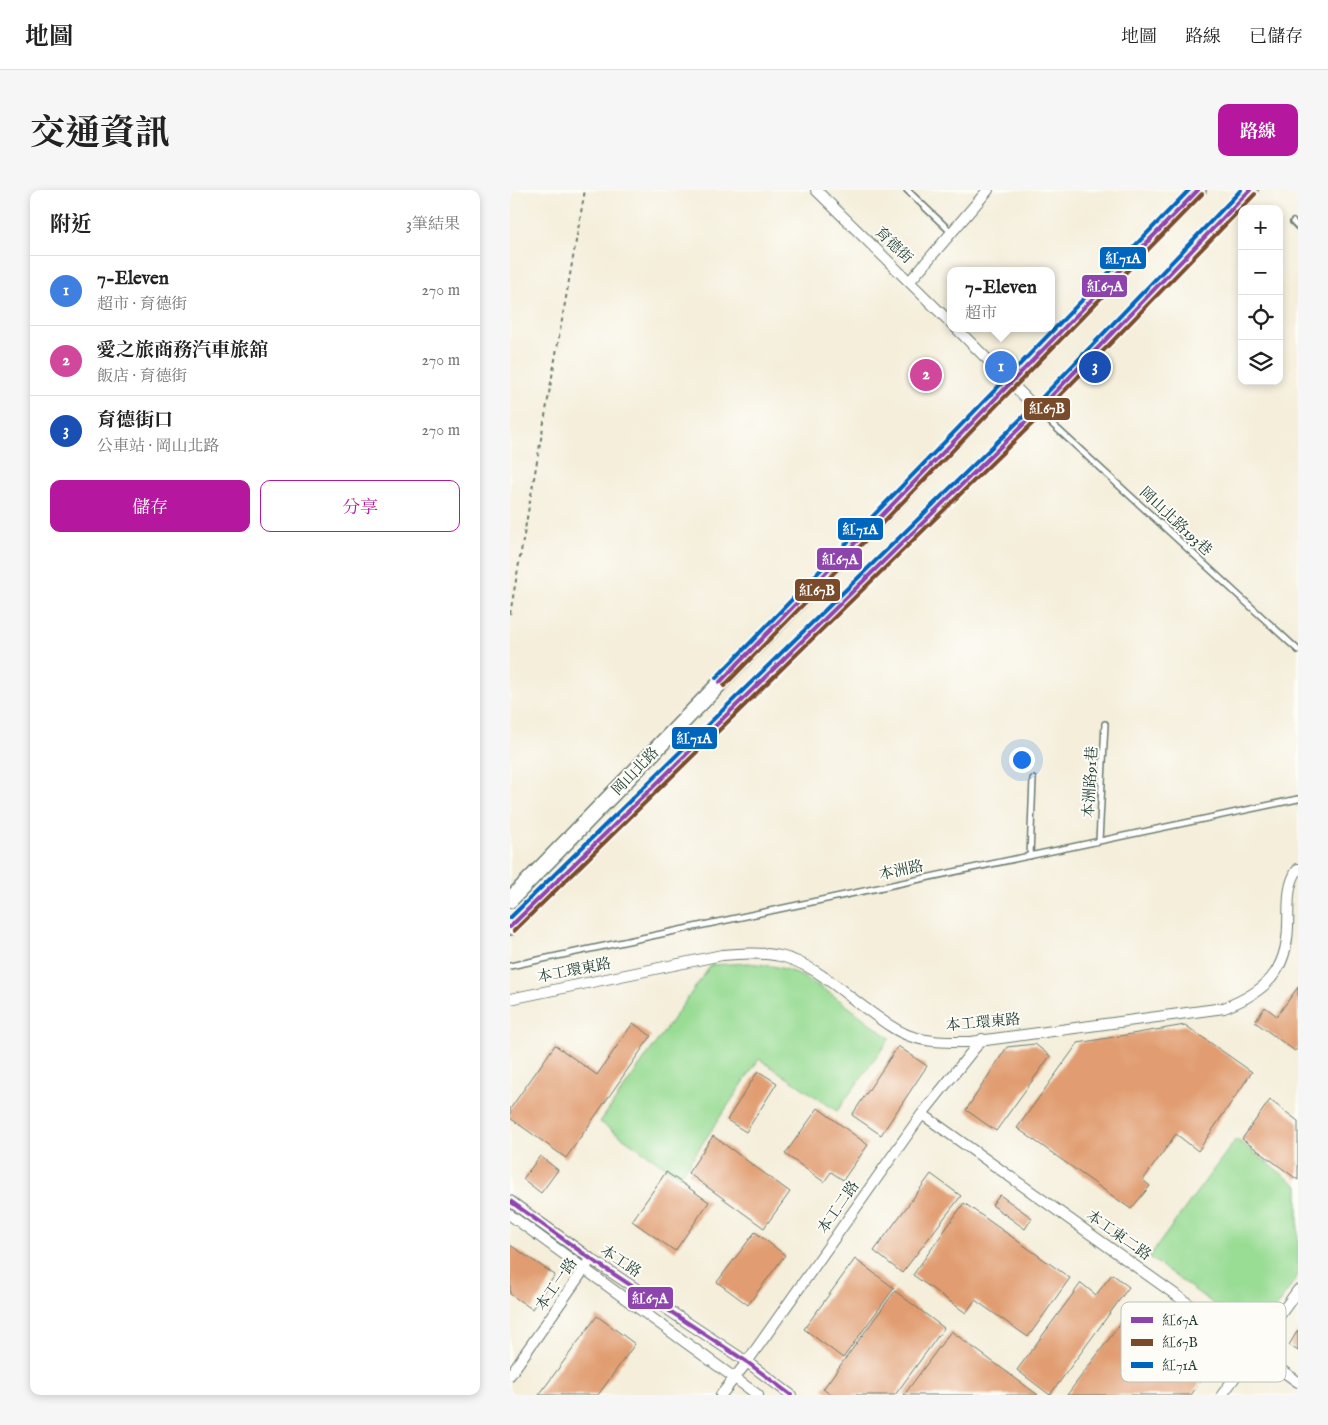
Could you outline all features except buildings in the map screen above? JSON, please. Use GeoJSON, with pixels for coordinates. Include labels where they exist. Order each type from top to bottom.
{"type":"FeatureCollection","features":[{"type":"Feature","properties":{"kind":"main road","name":"岡山北路"},"geometry":{"type":"LineString","coordinates":[[510,900],[1198,190]]}},
{"type":"Feature","properties":{"kind":"main road","name":"岡山北路"},"geometry":{"type":"LineString","coordinates":[[510,927],[1038,410],[1250,190]]}},
{"type":"Feature","properties":{"kind":"street","name":"育德街"},"geometry":{"type":"LineString","coordinates":[[816,190],[947,319]]}},
{"type":"Feature","properties":{"kind":"street"},"geometry":{"type":"LineString","coordinates":[[910,281],[988,190]]}},
{"type":"Feature","properties":{"kind":"street"},"geometry":{"type":"LineString","coordinates":[[960,332],[1038,410]]}},
{"type":"Feature","properties":{"kind":"street","name":"本工環東路"},"geometry":{"type":"LineString","coordinates":[[510,999],[722,955],[763,954],[782,956],[820,975],[891,1027],[910,1036],[938,1041],[971,1042],[1224,1008],[1243,1001],[1264,988],[1278,969],[1284,952],[1288,927],[1287,901],[1294,875],[1298,869]]}},
{"type":"Feature","properties":{"kind":"street","name":"本工二路"},"geometry":{"type":"LineString","coordinates":[[721,1395],[747,1362],[922,1114],[982,1040]]}},
{"type":"Feature","properties":{"kind":"street","name":"本工東二路"},"geometry":{"type":"LineString","coordinates":[[922,1114],[1187,1302]]}},
{"type":"Feature","properties":{"kind":"street","name":"本工路"},"geometry":{"type":"LineString","coordinates":[[510,1200],[591,1259],[747,1362],[791,1395]]}},
{"type":"Feature","properties":{"kind":"street","name":"本工路"},"geometry":{"type":"LineString","coordinates":[[510,1215],[758,1395]]}},
{"type":"Feature","properties":{"kind":"street","name":"本工一路"},"geometry":{"type":"LineString","coordinates":[[510,1375],[591,1259]]}},
{"type":"Feature","properties":{"kind":"street"},"geometry":{"type":"LineString","coordinates":[[1286,1307],[1298,1290]]}},
{"type":"Feature","properties":{"kind":"street","name":"本工東二路"},"geometry":{"type":"LineString","coordinates":[[1286,1373],[1298,1382]]}},
{"type":"Feature","properties":{"kind":"street"},"geometry":{"type":"LineString","coordinates":[[1222,1395],[1232,1382]]}},
{"type":"Feature","properties":{"kind":"lane"},"geometry":{"type":"LineString","coordinates":[[907,190],[951,232]]}},
{"type":"Feature","properties":{"kind":"lane"},"geometry":{"type":"LineString","coordinates":[[1293,222],[1298,227]]}},
{"type":"Feature","properties":{"kind":"lane","name":"岡山北路193巷"},"geometry":{"type":"LineString","coordinates":[[1038,410],[1298,650]]}},
{"type":"Feature","properties":{"kind":"lane","name":"本洲路91巷"},"geometry":{"type":"LineString","coordinates":[[1100,841],[1105,724]]}},
{"type":"Feature","properties":{"kind":"lane"},"geometry":{"type":"LineString","coordinates":[[1030,856],[1033,779]]}},
{"type":"Feature","properties":{"kind":"lane","name":"本洲路"},"geometry":{"type":"LineString","coordinates":[[510,966],[1298,799]]}},
{"type":"Feature","properties":{"kind":"path"},"geometry":{"type":"LineString","coordinates":[[510,614],[585,190]]}},
{"type":"Feature","properties":{"kind":"path"},"geometry":{"type":"LineString","coordinates":[[510,590],[513,593]]}},
{"type":"Feature","properties":{"kind":"green space"},"geometry":{"type":"Polygon","coordinates":[[[748,963],[785,969],[810,980],[890,1038],[837,1111],[759,1059],[680,1177],[600,1122],[711,965],[748,963]]]}},
{"type":"Feature","properties":{"kind":"green space"},"geometry":{"type":"Polygon","coordinates":[[[1236,1139],[1298,1186],[1298,1275],[1280,1302],[1211,1302],[1149,1257],[1236,1139]]]}},
{"type":"Feature","properties":{"kind":"transit line","name":"紅71A"},"geometry":{"type":"LineString","coordinates":[[1055,328],[1189,190]]}},
{"type":"Feature","properties":{"kind":"transit line","name":"紅67A"},"geometry":{"type":"LineString","coordinates":[[720,682],[1198,190]]}},
{"type":"Feature","properties":{"kind":"transit line","name":"紅71A"},"geometry":{"type":"LineString","coordinates":[[510,918],[1034,406],[1241,190]]}},
{"type":"Feature","properties":{"kind":"transit line","name":"紅67A"},"geometry":{"type":"LineString","coordinates":[[510,927],[1038,410],[1250,190]]}},
{"type":"Feature","properties":{"kind":"transit line","name":"紅67B"},"geometry":{"type":"LineString","coordinates":[[724,686],[1202,194]]}},
{"type":"Feature","properties":{"kind":"transit line","name":"紅67B"},"geometry":{"type":"LineString","coordinates":[[514,931],[1042,414],[1255,194]]}},
{"type":"Feature","properties":{"kind":"transit line","name":"紅71A"},"geometry":{"type":"LineString","coordinates":[[716,678],[1051,332]]}},
{"type":"Feature","properties":{"kind":"transit line","name":"紅67A"},"geometry":{"type":"LineString","coordinates":[[510,1201],[591,1259],[747,1362],[791,1395]]}},
{"type":"Feature","properties":{"kind":"place","name":"7-Eleven"},"geometry":{"type":"Point","coordinates":[1001,367]}},
{"type":"Feature","properties":{"kind":"place","name":"育德街口"},"geometry":{"type":"Point","coordinates":[1095,367]}},
{"type":"Feature","properties":{"kind":"place","name":"愛之旅商務汽車旅舘"},"geometry":{"type":"Point","coordinates":[926,375]}}]}
